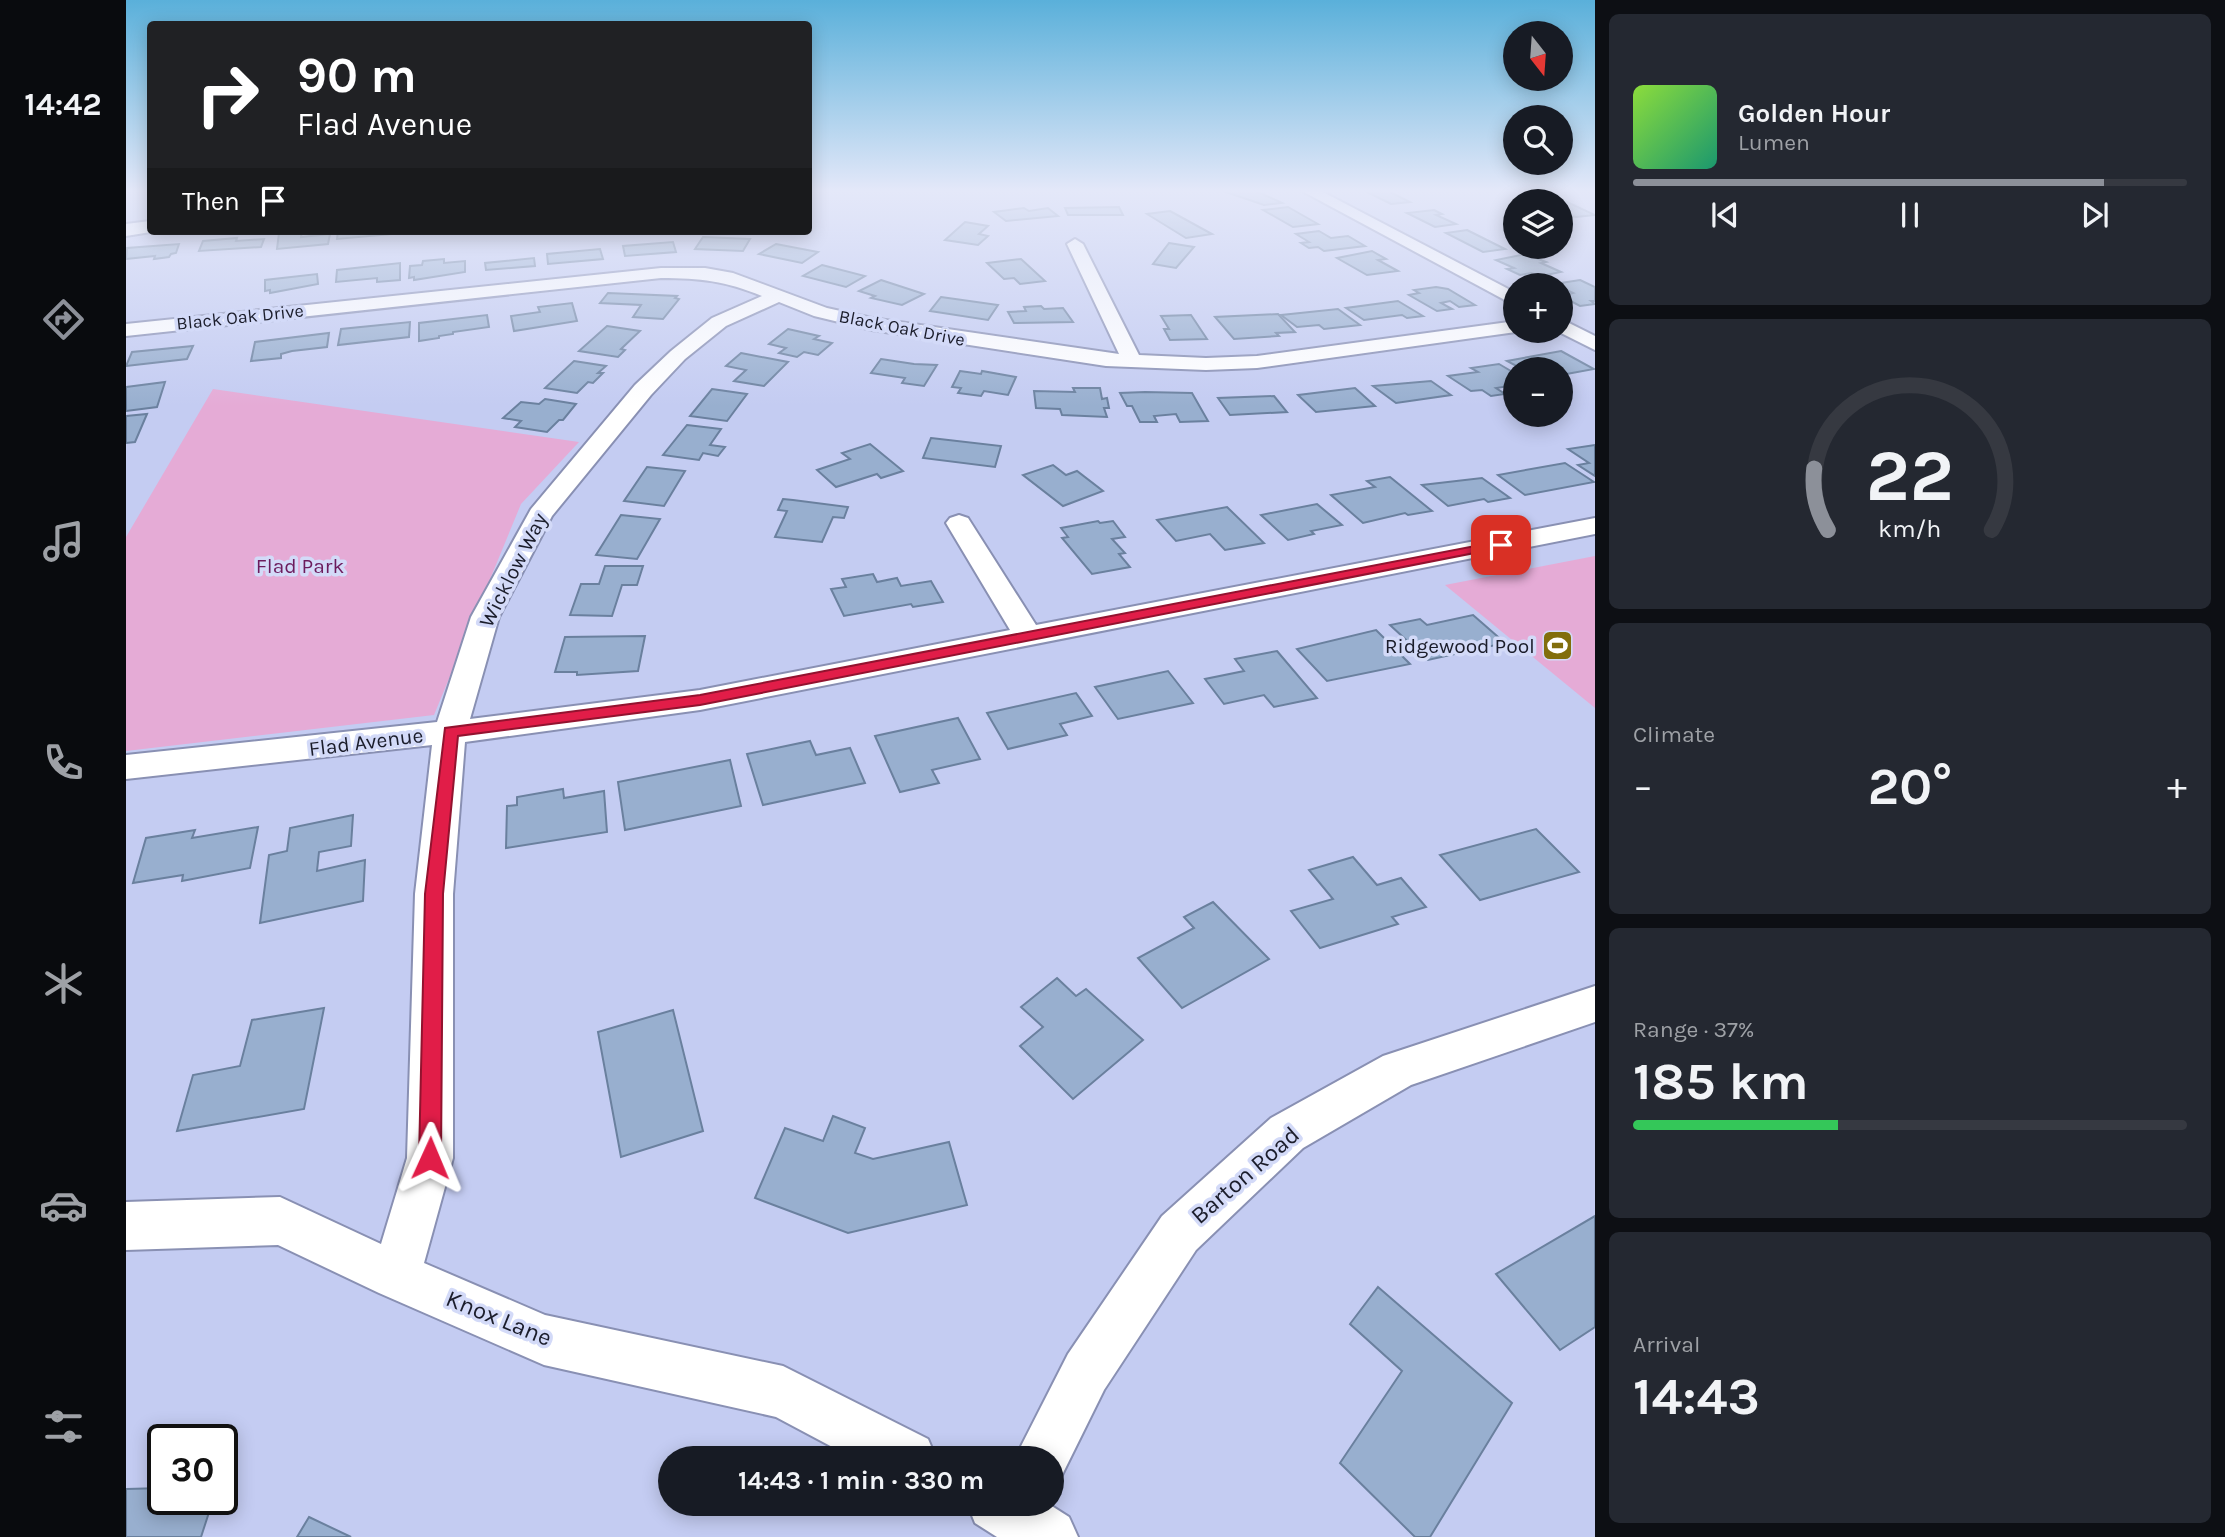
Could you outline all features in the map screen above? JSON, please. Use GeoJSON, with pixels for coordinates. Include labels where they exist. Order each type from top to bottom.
{"type":"FeatureCollection","features":[{"type":"Feature","properties":{"kind":"street"},"geometry":{"type":"LineString","coordinates":[[1084,263],[1132,361]]}},
{"type":"Feature","properties":{"kind":"street"},"geometry":{"type":"LineString","coordinates":[[1444,263],[1503,294]]}},
{"type":"Feature","properties":{"kind":"street","name":"Black Oak Drive"},"geometry":{"type":"LineString","coordinates":[[126,330],[661,273],[705,273],[733,278],[821,312],[873,324],[1017,348],[1132,361],[1206,364],[1257,362],[1503,329]]}},
{"type":"Feature","properties":{"kind":"street","name":"Wicklow Way"},"geometry":{"type":"LineString","coordinates":[[396,1276],[430,1158],[434,894],[450,732],[485,617],[540,514],[643,390],[678,355],[719,322],[777,296]]}},
{"type":"Feature","properties":{"kind":"street"},"geometry":{"type":"LineString","coordinates":[[1573,332],[1595,344]]}},
{"type":"Feature","properties":{"kind":"street"},"geometry":{"type":"LineString","coordinates":[[959,523],[1028,636]]}},
{"type":"Feature","properties":{"kind":"street","name":"Flad Avenue"},"geometry":{"type":"LineString","coordinates":[[126,767],[526,724],[700,700],[1595,526]]}},
{"type":"Feature","properties":{"kind":"street","name":"Barton Road"},"geometry":{"type":"LineString","coordinates":[[1048,1446],[1086,1372],[1179,1233],[1287,1133],[1398,1070],[1595,1004]]}},
{"type":"Feature","properties":{"kind":"street","name":"Knox Lane"},"geometry":{"type":"LineString","coordinates":[[126,1226],[279,1222],[544,1340],[783,1392],[886,1446]]}},
{"type":"Feature","properties":{"kind":"green space","name":"Flad Park"},"geometry":{"type":"Polygon","coordinates":[[[213,389],[579,442],[521,504],[434,715],[126,751],[126,537],[213,389]]]}},
{"type":"Feature","properties":{"kind":"green space","name":"Ridgewood Pool"},"geometry":{"type":"Polygon","coordinates":[[[1595,556],[1595,708],[1445,585],[1595,556]]]}},
{"type":"Feature","properties":{"kind":"building"},"geometry":{"type":"Polygon","coordinates":[[[400,263],[400,280],[377,282],[377,278],[336,282],[337,270],[400,263]]]}},
{"type":"Feature","properties":{"kind":"building"},"geometry":{"type":"Polygon","coordinates":[[[423,263],[465,263],[465,272],[414,280],[414,277],[409,278],[410,266],[423,263]]]}},
{"type":"Feature","properties":{"kind":"building"},"geometry":{"type":"Polygon","coordinates":[[[485,263],[535,263],[535,266],[486,270],[485,263]]]}},
{"type":"Feature","properties":{"kind":"building"},"geometry":{"type":"Polygon","coordinates":[[[987,263],[1025,263],[1045,281],[1020,284],[1014,278],[1004,279],[987,263]]]}},
{"type":"Feature","properties":{"kind":"building"},"geometry":{"type":"Polygon","coordinates":[[[1154,263],[1181,263],[1176,268],[1154,263]]]}},
{"type":"Feature","properties":{"kind":"building"},"geometry":{"type":"Polygon","coordinates":[[[1345,263],[1383,263],[1398,271],[1367,275],[1345,263]]]}},
{"type":"Feature","properties":{"kind":"building"},"geometry":{"type":"Polygon","coordinates":[[[1502,263],[1542,263],[1561,272],[1516,273],[1507,269],[1514,268],[1502,263]]]}},
{"type":"Feature","properties":{"kind":"building"},"geometry":{"type":"Polygon","coordinates":[[[822,265],[865,276],[846,287],[803,276],[822,265]]]}},
{"type":"Feature","properties":{"kind":"building"},"geometry":{"type":"Polygon","coordinates":[[[317,274],[318,284],[270,293],[270,290],[265,291],[265,280],[317,274]]]}},
{"type":"Feature","properties":{"kind":"building"},"geometry":{"type":"Polygon","coordinates":[[[881,280],[924,294],[902,305],[871,298],[875,296],[859,291],[881,280]]]}},
{"type":"Feature","properties":{"kind":"building"},"geometry":{"type":"Polygon","coordinates":[[[1580,280],[1595,287],[1595,301],[1591,301],[1595,304],[1580,306],[1573,302],[1573,281],[1580,280]]]}},
{"type":"Feature","properties":{"kind":"building"},"geometry":{"type":"Polygon","coordinates":[[[1436,287],[1448,289],[1475,305],[1459,307],[1450,301],[1441,303],[1452,309],[1437,311],[1409,295],[1419,293],[1414,290],[1436,287]]]}},
{"type":"Feature","properties":{"kind":"building"},"geometry":{"type":"Polygon","coordinates":[[[608,293],[677,296],[675,298],[679,299],[663,319],[633,317],[641,305],[600,303],[608,293]]]}},
{"type":"Feature","properties":{"kind":"building"},"geometry":{"type":"Polygon","coordinates":[[[941,297],[998,305],[988,320],[930,311],[941,297]]]}},
{"type":"Feature","properties":{"kind":"building"},"geometry":{"type":"Polygon","coordinates":[[[1398,301],[1423,316],[1407,318],[1402,315],[1364,320],[1346,308],[1398,301]]]}},
{"type":"Feature","properties":{"kind":"building"},"geometry":{"type":"Polygon","coordinates":[[[572,303],[577,321],[514,331],[511,316],[540,312],[538,307],[572,303]]]}},
{"type":"Feature","properties":{"kind":"building"},"geometry":{"type":"Polygon","coordinates":[[[1041,306],[1044,309],[1063,308],[1073,322],[1014,323],[1008,312],[1026,311],[1024,307],[1041,306]]]}},
{"type":"Feature","properties":{"kind":"building"},"geometry":{"type":"Polygon","coordinates":[[[1338,309],[1360,325],[1324,329],[1319,325],[1297,327],[1281,315],[1338,309]]]}},
{"type":"Feature","properties":{"kind":"building"},"geometry":{"type":"Polygon","coordinates":[[[1278,314],[1295,332],[1276,333],[1279,336],[1234,339],[1215,317],[1278,314]]]}},
{"type":"Feature","properties":{"kind":"building"},"geometry":{"type":"Polygon","coordinates":[[[487,315],[489,327],[453,332],[439,338],[419,341],[419,323],[487,315]]]}},
{"type":"Feature","properties":{"kind":"building"},"geometry":{"type":"Polygon","coordinates":[[[1191,315],[1207,339],[1170,340],[1164,329],[1169,329],[1161,316],[1191,315]]]}},
{"type":"Feature","properties":{"kind":"building"},"geometry":{"type":"Polygon","coordinates":[[[410,322],[409,337],[338,345],[341,329],[410,322]]]}},
{"type":"Feature","properties":{"kind":"building"},"geometry":{"type":"Polygon","coordinates":[[[607,326],[640,331],[621,349],[625,350],[618,357],[579,351],[607,326]]]}},
{"type":"Feature","properties":{"kind":"building"},"geometry":{"type":"Polygon","coordinates":[[[788,329],[819,336],[814,339],[832,343],[818,355],[804,352],[797,357],[779,353],[786,348],[769,344],[788,329]]]}},
{"type":"Feature","properties":{"kind":"building"},"geometry":{"type":"Polygon","coordinates":[[[329,333],[327,347],[292,351],[281,354],[281,358],[251,361],[255,342],[329,333]]]}},
{"type":"Feature","properties":{"kind":"building"},"geometry":{"type":"Polygon","coordinates":[[[193,346],[187,359],[126,366],[132,352],[193,346]]]}},
{"type":"Feature","properties":{"kind":"building"},"geometry":{"type":"Polygon","coordinates":[[[1561,351],[1572,357],[1529,357],[1561,351]]]}},
{"type":"Feature","properties":{"kind":"building"},"geometry":{"type":"Polygon","coordinates":[[[741,353],[788,362],[764,386],[734,381],[746,370],[726,366],[741,353]]]}},
{"type":"Feature","properties":{"kind":"building"},"geometry":{"type":"Polygon","coordinates":[[[1573,358],[1594,369],[1573,373],[1573,358]]]}},
{"type":"Feature","properties":{"kind":"building"},"geometry":{"type":"Polygon","coordinates":[[[881,359],[937,365],[924,386],[902,383],[905,378],[871,373],[881,359]]]}},
{"type":"Feature","properties":{"kind":"building"},"geometry":{"type":"Polygon","coordinates":[[[574,361],[606,366],[598,373],[603,373],[593,383],[588,382],[577,393],[545,388],[574,361]]]}},
{"type":"Feature","properties":{"kind":"building"},"geometry":{"type":"Polygon","coordinates":[[[1499,364],[1503,366],[1503,387],[1496,388],[1503,394],[1491,396],[1482,390],[1471,391],[1448,376],[1478,372],[1471,368],[1499,364]]]}},
{"type":"Feature","properties":{"kind":"building"},"geometry":{"type":"Polygon","coordinates":[[[960,371],[981,374],[982,371],[1016,377],[1008,395],[984,391],[981,396],[958,393],[961,388],[952,387],[960,371]]]}},
{"type":"Feature","properties":{"kind":"building"},"geometry":{"type":"Polygon","coordinates":[[[1431,381],[1451,395],[1396,403],[1373,386],[1431,381]]]}},
{"type":"Feature","properties":{"kind":"building"},"geometry":{"type":"Polygon","coordinates":[[[165,382],[157,407],[126,411],[126,387],[165,382]]]}},
{"type":"Feature","properties":{"kind":"building"},"geometry":{"type":"Polygon","coordinates":[[[1073,388],[1100,388],[1102,399],[1107,398],[1109,408],[1104,408],[1107,417],[1062,415],[1060,409],[1036,408],[1034,391],[1075,392],[1073,388]]]}},
{"type":"Feature","properties":{"kind":"building"},"geometry":{"type":"Polygon","coordinates":[[[1355,388],[1375,406],[1316,412],[1298,395],[1355,388]]]}},
{"type":"Feature","properties":{"kind":"building"},"geometry":{"type":"Polygon","coordinates":[[[712,389],[747,394],[727,421],[690,416],[712,389]]]}},
{"type":"Feature","properties":{"kind":"building"},"geometry":{"type":"Polygon","coordinates":[[[1120,393],[1192,393],[1208,421],[1180,422],[1176,414],[1154,416],[1157,422],[1140,422],[1132,406],[1127,406],[1120,393]]]}},
{"type":"Feature","properties":{"kind":"building"},"geometry":{"type":"Polygon","coordinates":[[[1274,396],[1287,412],[1230,415],[1218,398],[1274,396]]]}},
{"type":"Feature","properties":{"kind":"building"},"geometry":{"type":"Polygon","coordinates":[[[545,399],[576,404],[563,420],[559,420],[547,432],[515,427],[521,421],[503,418],[521,402],[539,404],[545,399]]]}},
{"type":"Feature","properties":{"kind":"building"},"geometry":{"type":"Polygon","coordinates":[[[147,414],[135,442],[126,443],[126,416],[147,414]]]}},
{"type":"Feature","properties":{"kind":"building"},"geometry":{"type":"Polygon","coordinates":[[[687,425],[721,429],[710,445],[725,447],[718,456],[703,453],[699,460],[663,455],[687,425]]]}},
{"type":"Feature","properties":{"kind":"building"},"geometry":{"type":"Polygon","coordinates":[[[931,438],[1001,446],[995,467],[923,458],[931,438]]]}},
{"type":"Feature","properties":{"kind":"building"},"geometry":{"type":"Polygon","coordinates":[[[870,444],[903,471],[881,478],[877,474],[836,487],[817,470],[850,459],[842,453],[870,444]]]}},
{"type":"Feature","properties":{"kind":"building"},"geometry":{"type":"Polygon","coordinates":[[[1595,445],[1595,476],[1578,465],[1589,463],[1568,449],[1595,445]]]}},
{"type":"Feature","properties":{"kind":"building"},"geometry":{"type":"Polygon","coordinates":[[[1565,463],[1594,482],[1525,495],[1498,475],[1565,463]]]}},
{"type":"Feature","properties":{"kind":"building"},"geometry":{"type":"Polygon","coordinates":[[[1053,465],[1066,475],[1077,471],[1103,491],[1063,506],[1023,475],[1053,465]]]}},
{"type":"Feature","properties":{"kind":"building"},"geometry":{"type":"Polygon","coordinates":[[[647,467],[685,471],[664,506],[624,501],[647,467]]]}},
{"type":"Feature","properties":{"kind":"building"},"geometry":{"type":"Polygon","coordinates":[[[1390,477],[1432,511],[1408,515],[1405,513],[1363,523],[1331,495],[1375,487],[1367,481],[1390,477]]]}},
{"type":"Feature","properties":{"kind":"building"},"geometry":{"type":"Polygon","coordinates":[[[1482,478],[1510,498],[1488,502],[1484,499],[1448,506],[1422,485],[1482,478]]]}},
{"type":"Feature","properties":{"kind":"building"},"geometry":{"type":"Polygon","coordinates":[[[783,499],[848,507],[844,518],[833,517],[822,542],[775,537],[787,511],[778,510],[783,499]]]}},
{"type":"Feature","properties":{"kind":"building"},"geometry":{"type":"Polygon","coordinates":[[[1317,504],[1342,525],[1311,531],[1314,534],[1288,540],[1261,515],[1317,504]]]}},
{"type":"Feature","properties":{"kind":"building"},"geometry":{"type":"Polygon","coordinates":[[[1227,507],[1264,543],[1225,550],[1210,534],[1176,541],[1157,520],[1227,507]]]}},
{"type":"Feature","properties":{"kind":"building"},"geometry":{"type":"Polygon","coordinates":[[[621,515],[660,519],[637,559],[596,555],[621,515]]]}},
{"type":"Feature","properties":{"kind":"building"},"geometry":{"type":"Polygon","coordinates":[[[1113,521],[1125,537],[1112,539],[1125,553],[1119,554],[1130,567],[1092,574],[1062,538],[1068,537],[1061,528],[1113,521]]]}},
{"type":"Feature","properties":{"kind":"building"},"geometry":{"type":"Polygon","coordinates":[[[605,566],[643,566],[637,585],[622,585],[612,616],[570,615],[581,584],[599,584],[605,566]]]}},
{"type":"Feature","properties":{"kind":"building"},"geometry":{"type":"Polygon","coordinates":[[[873,574],[877,582],[897,578],[901,586],[931,581],[943,602],[913,607],[911,604],[844,616],[831,589],[846,587],[842,579],[873,574]]]}},
{"type":"Feature","properties":{"kind":"building"},"geometry":{"type":"Polygon","coordinates":[[[1473,615],[1505,643],[1428,660],[1390,625],[1420,619],[1427,625],[1473,615]]]}},
{"type":"Feature","properties":{"kind":"building"},"geometry":{"type":"Polygon","coordinates":[[[1376,630],[1410,664],[1327,681],[1297,649],[1376,630]]]}},
{"type":"Feature","properties":{"kind":"building"},"geometry":{"type":"Polygon","coordinates":[[[645,636],[638,671],[577,675],[577,672],[555,672],[565,637],[645,636]]]}},
{"type":"Feature","properties":{"kind":"building"},"geometry":{"type":"Polygon","coordinates":[[[1277,651],[1317,698],[1274,707],[1264,695],[1224,704],[1205,679],[1244,671],[1235,659],[1277,651]]]}},
{"type":"Feature","properties":{"kind":"building"},"geometry":{"type":"Polygon","coordinates":[[[1168,671],[1193,703],[1118,719],[1095,687],[1168,671]]]}},
{"type":"Feature","properties":{"kind":"building"},"geometry":{"type":"Polygon","coordinates":[[[1076,693],[1092,716],[1060,724],[1067,735],[1008,749],[987,713],[1076,693]]]}},
{"type":"Feature","properties":{"kind":"building"},"geometry":{"type":"Polygon","coordinates":[[[958,718],[980,759],[932,770],[939,783],[900,792],[875,736],[958,718]]]}},
{"type":"Feature","properties":{"kind":"building"},"geometry":{"type":"Polygon","coordinates":[[[810,741],[816,755],[850,748],[865,783],[763,805],[747,754],[810,741]]]}},
{"type":"Feature","properties":{"kind":"building"},"geometry":{"type":"Polygon","coordinates":[[[730,760],[741,806],[625,830],[618,782],[730,760]]]}},
{"type":"Feature","properties":{"kind":"building"},"geometry":{"type":"Polygon","coordinates":[[[563,789],[564,798],[604,791],[607,832],[506,848],[507,806],[517,805],[517,797],[563,789]]]}},
{"type":"Feature","properties":{"kind":"building"},"geometry":{"type":"Polygon","coordinates":[[[353,815],[351,846],[319,852],[317,871],[365,860],[363,901],[260,923],[269,855],[287,851],[290,828],[353,815]]]}},
{"type":"Feature","properties":{"kind":"building"},"geometry":{"type":"Polygon","coordinates":[[[258,827],[250,868],[182,881],[183,875],[133,883],[146,838],[195,830],[192,838],[258,827]]]}},
{"type":"Feature","properties":{"kind":"building"},"geometry":{"type":"Polygon","coordinates":[[[1536,829],[1579,872],[1480,900],[1440,855],[1536,829]]]}},
{"type":"Feature","properties":{"kind":"building"},"geometry":{"type":"Polygon","coordinates":[[[1353,857],[1377,885],[1401,878],[1426,907],[1392,917],[1398,924],[1320,948],[1291,911],[1333,899],[1309,870],[1353,857]]]}},
{"type":"Feature","properties":{"kind":"building"},"geometry":{"type":"Polygon","coordinates":[[[1213,902],[1269,959],[1182,1008],[1138,958],[1194,928],[1184,917],[1213,902]]]}},
{"type":"Feature","properties":{"kind":"building"},"geometry":{"type":"Polygon","coordinates":[[[1057,978],[1076,996],[1086,989],[1143,1040],[1073,1099],[1020,1046],[1043,1027],[1021,1007],[1057,978]]]}},
{"type":"Feature","properties":{"kind":"building"},"geometry":{"type":"Polygon","coordinates":[[[324,1008],[304,1109],[177,1131],[193,1075],[240,1066],[252,1020],[324,1008]]]}},
{"type":"Feature","properties":{"kind":"building"},"geometry":{"type":"Polygon","coordinates":[[[673,1010],[703,1131],[621,1157],[598,1032],[673,1010]]]}},
{"type":"Feature","properties":{"kind":"building"},"geometry":{"type":"Polygon","coordinates":[[[833,1116],[865,1128],[855,1153],[873,1159],[949,1142],[967,1205],[848,1233],[755,1198],[785,1128],[823,1141],[833,1116]]]}},
{"type":"Feature","properties":{"kind":"building"},"geometry":{"type":"Polygon","coordinates":[[[1595,1216],[1595,1327],[1560,1350],[1496,1274],[1595,1216]]]}},
{"type":"Feature","properties":{"kind":"building"},"geometry":{"type":"Polygon","coordinates":[[[1378,1287],[1512,1403],[1430,1537],[1415,1537],[1340,1463],[1402,1371],[1350,1324],[1378,1287]]]}},
{"type":"Feature","properties":{"kind":"building"},"geometry":{"type":"Polygon","coordinates":[[[147,1488],[147,1515],[208,1515],[201,1537],[126,1537],[126,1489],[147,1488]]]}},
{"type":"Feature","properties":{"kind":"building"},"geometry":{"type":"Polygon","coordinates":[[[309,1517],[351,1537],[297,1537],[309,1517]]]}},
{"type":"Feature","properties":{"kind":"place","name":"Ridgewood Pool"},"geometry":{"type":"Point","coordinates":[1558,646]}},
{"type":"Feature","properties":{"kind":"route"},"geometry":{"type":"LineString","coordinates":[[430,1158],[434,894],[450,732],[700,700],[1501,545]]}}]}
